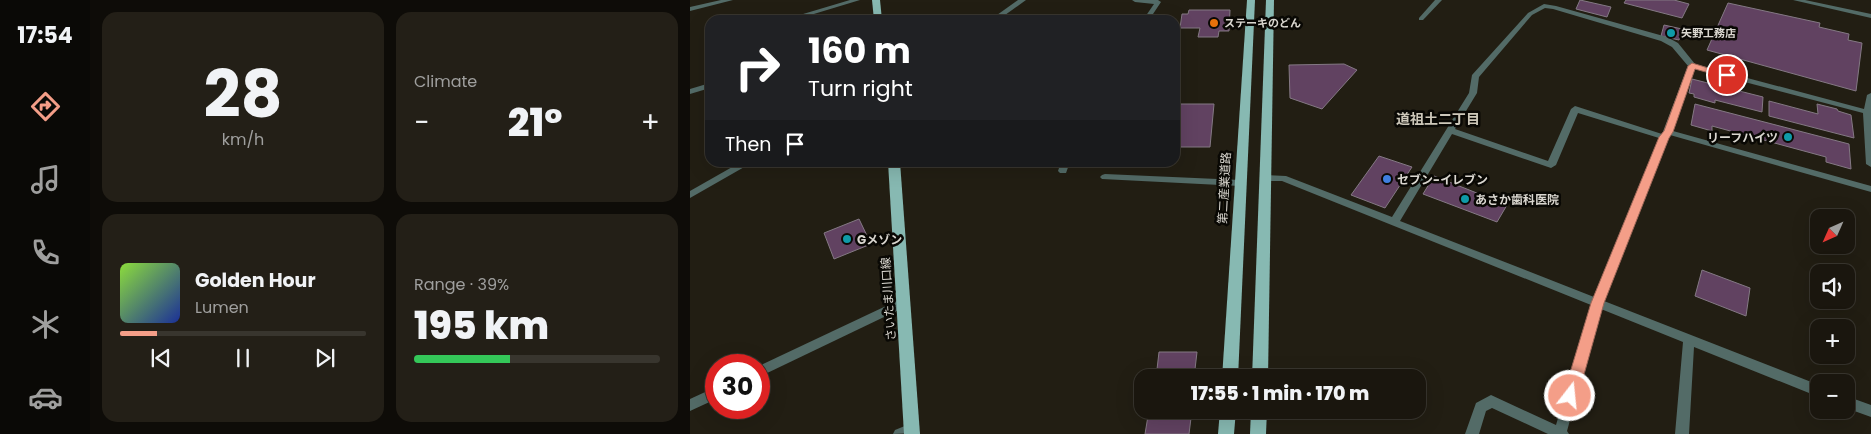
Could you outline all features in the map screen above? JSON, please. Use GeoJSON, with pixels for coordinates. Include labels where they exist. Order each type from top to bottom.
{"type":"FeatureCollection","features":[{"type":"Feature","properties":{"kind":"main road"},"geometry":{"type":"LineString","coordinates":[[876,0],[878,15]]}},
{"type":"Feature","properties":{"kind":"main road","name":"第二産業道路"},"geometry":{"type":"LineString","coordinates":[[1230,369],[1251,0]]}},
{"type":"Feature","properties":{"kind":"main road"},"geometry":{"type":"LineString","coordinates":[[1260,369],[1270,0]]}},
{"type":"Feature","properties":{"kind":"main road","name":"さいたま川口線"},"geometry":{"type":"LineString","coordinates":[[894,167],[908,432]]}},
{"type":"Feature","properties":{"kind":"main road"},"geometry":{"type":"LineString","coordinates":[[1226,434],[1227,419]]}},
{"type":"Feature","properties":{"kind":"main road"},"geometry":{"type":"LineString","coordinates":[[1258,434],[1259,419]]}},
{"type":"Feature","properties":{"kind":"street"},"geometry":{"type":"LineString","coordinates":[[690,9],[730,0]]}},
{"type":"Feature","properties":{"kind":"street"},"geometry":{"type":"LineString","coordinates":[[804,15],[857,0]]}},
{"type":"Feature","properties":{"kind":"street"},"geometry":{"type":"LineString","coordinates":[[1000,15],[1023,0]]}},
{"type":"Feature","properties":{"kind":"street"},"geometry":{"type":"LineString","coordinates":[[1136,0],[1158,2],[1149,15]]}},
{"type":"Feature","properties":{"kind":"street"},"geometry":{"type":"LineString","coordinates":[[1421,19],[1438,0]]}},
{"type":"Feature","properties":{"kind":"street"},"geometry":{"type":"LineString","coordinates":[[1796,0],[1871,16]]}},
{"type":"Feature","properties":{"kind":"street"},"geometry":{"type":"LineString","coordinates":[[1395,222],[1473,93],[1475,77],[1530,14],[1544,6],[1556,3],[1675,45],[1692,66],[1867,112]]}},
{"type":"Feature","properties":{"kind":"street"},"geometry":{"type":"LineString","coordinates":[[1472,434],[1481,406],[1491,401],[1561,433],[1598,303],[1692,66]]}},
{"type":"Feature","properties":{"kind":"street"},"geometry":{"type":"LineString","coordinates":[[690,92],[705,87]]}},
{"type":"Feature","properties":{"kind":"street"},"geometry":{"type":"LineString","coordinates":[[1871,95],[1867,112],[1871,164]]}},
{"type":"Feature","properties":{"kind":"street"},"geometry":{"type":"LineString","coordinates":[[1449,130],[1551,165],[1575,109],[1871,189]]}},
{"type":"Feature","properties":{"kind":"street"},"geometry":{"type":"LineString","coordinates":[[690,196],[740,167]]}},
{"type":"Feature","properties":{"kind":"street"},"geometry":{"type":"LineString","coordinates":[[1105,177],[1240,183]]}},
{"type":"Feature","properties":{"kind":"street"},"geometry":{"type":"LineString","coordinates":[[1266,178],[1283,178],[1810,387]]}},
{"type":"Feature","properties":{"kind":"street"},"geometry":{"type":"LineString","coordinates":[[770,367],[902,303]]}},
{"type":"Feature","properties":{"kind":"street"},"geometry":{"type":"LineString","coordinates":[[1682,434],[1689,340]]}},
{"type":"Feature","properties":{"kind":"street"},"geometry":{"type":"LineString","coordinates":[[690,405],[705,398]]}},
{"type":"Feature","properties":{"kind":"street"},"geometry":{"type":"LineString","coordinates":[[1855,406],[1871,412]]}},
{"type":"Feature","properties":{"kind":"building"},"geometry":{"type":"Polygon","coordinates":[[[1580,0],[1611,7],[1607,17],[1576,9],[1580,0]]]}},
{"type":"Feature","properties":{"kind":"building"},"geometry":{"type":"Polygon","coordinates":[[[1626,0],[1674,0],[1689,4],[1682,18],[1624,3],[1626,0]]]}},
{"type":"Feature","properties":{"kind":"building"},"geometry":{"type":"Polygon","coordinates":[[[1728,3],[1820,23],[1819,27],[1849,34],[1848,40],[1862,43],[1856,91],[1707,50],[1728,3]]]}},
{"type":"Feature","properties":{"kind":"building"},"geometry":{"type":"Polygon","coordinates":[[[1189,10],[1230,10],[1229,31],[1219,31],[1218,37],[1198,37],[1200,28],[1180,28],[1182,14],[1188,14],[1189,10]]]}},
{"type":"Feature","properties":{"kind":"building","name":"矢野工務店"},"geometry":{"type":"Polygon","coordinates":[[[1664,25],[1682,29],[1679,40],[1661,36],[1664,25]]]}},
{"type":"Feature","properties":{"kind":"building"},"geometry":{"type":"Polygon","coordinates":[[[1344,64],[1357,70],[1322,109],[1290,98],[1289,65],[1344,64]]]}},
{"type":"Feature","properties":{"kind":"building"},"geometry":{"type":"Polygon","coordinates":[[[1692,79],[1763,97],[1762,112],[1715,100],[1715,103],[1694,97],[1694,94],[1689,93],[1692,79]]]}},
{"type":"Feature","properties":{"kind":"building"},"geometry":{"type":"Polygon","coordinates":[[[1769,101],[1818,114],[1817,104],[1851,115],[1854,138],[1769,116],[1769,101]]]}},
{"type":"Feature","properties":{"kind":"building"},"geometry":{"type":"Polygon","coordinates":[[[1180,104],[1214,104],[1210,147],[1180,147],[1180,104]]]}},
{"type":"Feature","properties":{"kind":"building","name":"リーフハイツ"},"geometry":{"type":"Polygon","coordinates":[[[1695,104],[1849,144],[1851,169],[1826,162],[1826,157],[1712,126],[1712,131],[1691,125],[1695,104]]]}},
{"type":"Feature","properties":{"kind":"building"},"geometry":{"type":"Polygon","coordinates":[[[1379,156],[1412,167],[1385,208],[1351,195],[1379,156]]]}},
{"type":"Feature","properties":{"kind":"building","name":"あさか歯科医院"},"geometry":{"type":"Polygon","coordinates":[[[1434,176],[1507,205],[1497,222],[1423,194],[1434,176]]]}},
{"type":"Feature","properties":{"kind":"building","name":"Gメゾン"},"geometry":{"type":"Polygon","coordinates":[[[859,219],[871,244],[834,259],[824,233],[859,219]]]}},
{"type":"Feature","properties":{"kind":"building"},"geometry":{"type":"Polygon","coordinates":[[[1702,270],[1750,288],[1746,316],[1695,296],[1702,270]]]}},
{"type":"Feature","properties":{"kind":"building"},"geometry":{"type":"Polygon","coordinates":[[[1159,352],[1197,352],[1195,369],[1157,369],[1159,352]]]}},
{"type":"Feature","properties":{"kind":"building"},"geometry":{"type":"Polygon","coordinates":[[[1148,419],[1191,419],[1189,434],[1145,434],[1148,419]]]}},
{"type":"Feature","properties":{"kind":"place","name":"ステーキのどん"},"geometry":{"type":"Point","coordinates":[1214,23]}},
{"type":"Feature","properties":{"kind":"place","name":"矢野工務店"},"geometry":{"type":"Point","coordinates":[1671,33]}},
{"type":"Feature","properties":{"kind":"place","name":"リーフハイツ"},"geometry":{"type":"Point","coordinates":[1788,137]}},
{"type":"Feature","properties":{"kind":"place","name":"セブン-イレブン"},"geometry":{"type":"Point","coordinates":[1387,179]}},
{"type":"Feature","properties":{"kind":"place","name":"あさか歯科医院"},"geometry":{"type":"Point","coordinates":[1465,199]}},
{"type":"Feature","properties":{"kind":"place","name":"Gメゾン"},"geometry":{"type":"Point","coordinates":[847,239]}},
{"type":"Feature","properties":{"kind":"district","name":"道祖土二丁目"},"geometry":{"type":"Point","coordinates":[1438,119]}},
{"type":"Feature","properties":{"kind":"route"},"geometry":{"type":"LineString","coordinates":[[1570,396],[1598,303],[1664,137],[1668,132],[1692,66],[1727,75]]}}]}
